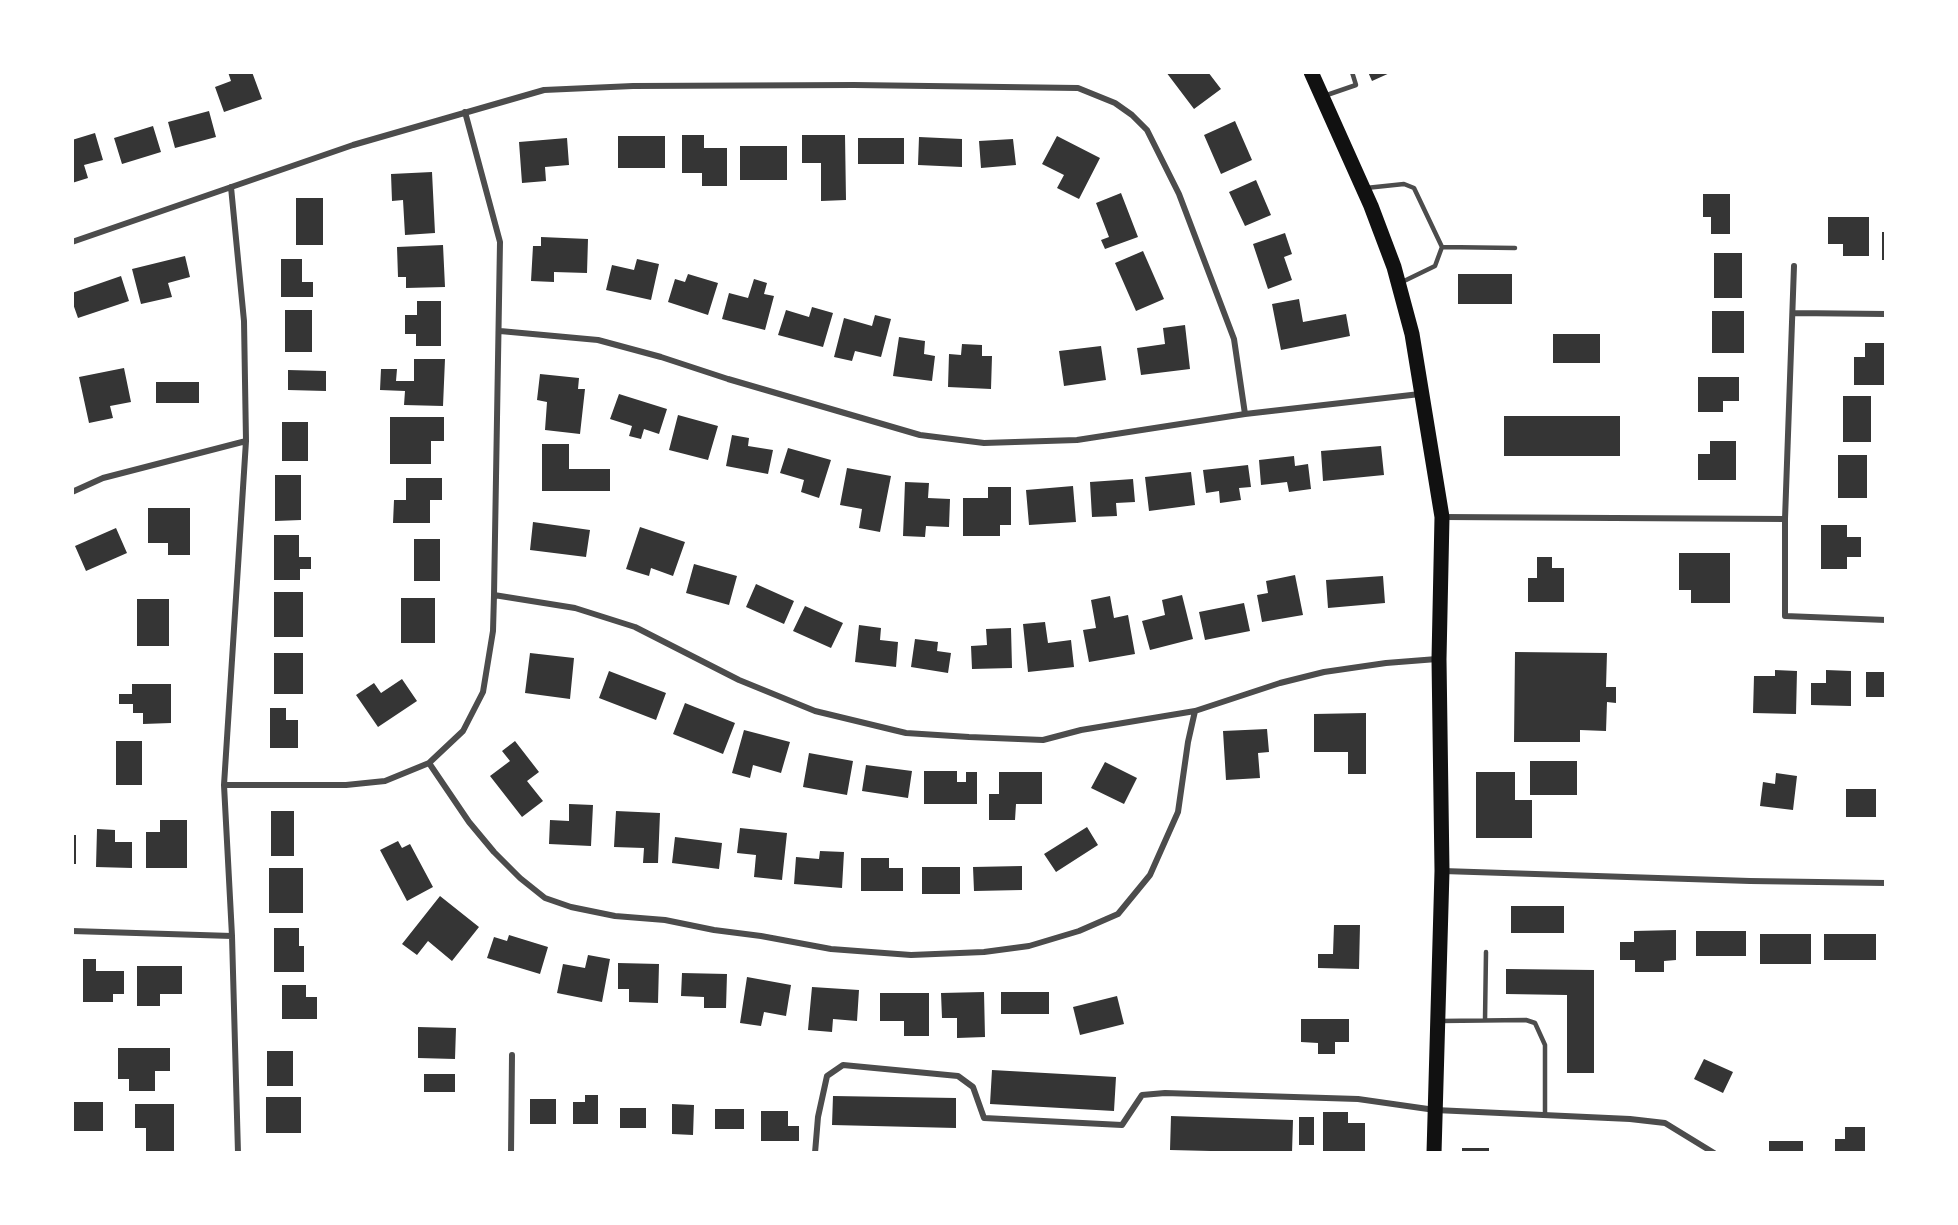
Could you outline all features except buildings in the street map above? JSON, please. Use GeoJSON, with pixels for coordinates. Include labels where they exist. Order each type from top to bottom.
{"type":"FeatureCollection","features":[{"type":"Feature","properties":{"kind":"main road"},"geometry":{"type":"LineString","coordinates":[[1311,72],[1363,188],[1399,283],[1412,334],[1442,517],[1439,659],[1442,870],[1434,1153]]}},
{"type":"Feature","properties":{"kind":"street"},"geometry":{"type":"LineString","coordinates":[[72,242],[354,145],[544,90],[633,86],[854,85],[1078,88],[1097,95],[1132,115],[1147,130],[1179,194],[1234,339],[1245,414]]}},
{"type":"Feature","properties":{"kind":"street"},"geometry":{"type":"LineString","coordinates":[[224,785],[346,785],[385,781],[429,763],[462,731],[483,692],[493,631],[500,242],[465,112]]}},
{"type":"Feature","properties":{"kind":"street"},"geometry":{"type":"LineString","coordinates":[[231,187],[244,321],[246,441],[224,785],[232,936],[238,1153]]}},
{"type":"Feature","properties":{"kind":"street"},"geometry":{"type":"LineString","coordinates":[[1794,266],[1785,519],[1785,616],[1886,620]]}},
{"type":"Feature","properties":{"kind":"street"},"geometry":{"type":"LineString","coordinates":[[1793,313],[1886,314]]}},
{"type":"Feature","properties":{"kind":"street"},"geometry":{"type":"LineString","coordinates":[[500,332],[598,340],[662,357],[728,379],[920,435],[984,443],[1077,440],[1245,414],[1423,394]]}},
{"type":"Feature","properties":{"kind":"street"},"geometry":{"type":"LineString","coordinates":[[72,492],[103,478],[246,441]]}},
{"type":"Feature","properties":{"kind":"street"},"geometry":{"type":"LineString","coordinates":[[1442,517],[1785,519]]}},
{"type":"Feature","properties":{"kind":"street"},"geometry":{"type":"LineString","coordinates":[[494,596],[575,608],[635,627],[740,680],[815,711],[906,733],[1043,740],[1081,730],[1195,711],[1280,683],[1324,672],[1386,663],[1439,659]]}},
{"type":"Feature","properties":{"kind":"street"},"geometry":{"type":"LineString","coordinates":[[429,763],[469,822],[494,852],[520,878],[545,898],[571,907],[615,916],[665,920],[831,949],[911,955],[984,952],[1029,946],[1079,931],[1118,914],[1150,875],[1179,812],[1188,742],[1195,711]]}},
{"type":"Feature","properties":{"kind":"street"},"geometry":{"type":"LineString","coordinates":[[1442,870],[1886,883]]}},
{"type":"Feature","properties":{"kind":"street"},"geometry":{"type":"LineString","coordinates":[[72,931],[232,936]]}},
{"type":"Feature","properties":{"kind":"street"},"geometry":{"type":"LineString","coordinates":[[511,1153],[512,1055]]}},
{"type":"Feature","properties":{"kind":"street"},"geometry":{"type":"LineString","coordinates":[[815,1153],[818,1118],[827,1076],[843,1065],[957,1076],[973,1087],[984,1118],[1122,1125],[1142,1095],[1165,1093],[1358,1099],[1435,1110],[1630,1119],[1665,1123],[1714,1153]]}},
{"type":"Feature","properties":{"kind":"lane"},"geometry":{"type":"LineString","coordinates":[[1322,97],[1356,85],[1352,72]]}},
{"type":"Feature","properties":{"kind":"lane"},"geometry":{"type":"LineString","coordinates":[[1363,188],[1404,184],[1414,188],[1442,247],[1435,266],[1399,283]]}},
{"type":"Feature","properties":{"kind":"lane"},"geometry":{"type":"LineString","coordinates":[[1442,247],[1515,248]]}},
{"type":"Feature","properties":{"kind":"lane"},"geometry":{"type":"LineString","coordinates":[[1485,1020],[1486,952]]}},
{"type":"Feature","properties":{"kind":"lane"},"geometry":{"type":"LineString","coordinates":[[1438,1021],[1526,1020],[1535,1023],[1545,1045],[1545,1115]]}}]}
